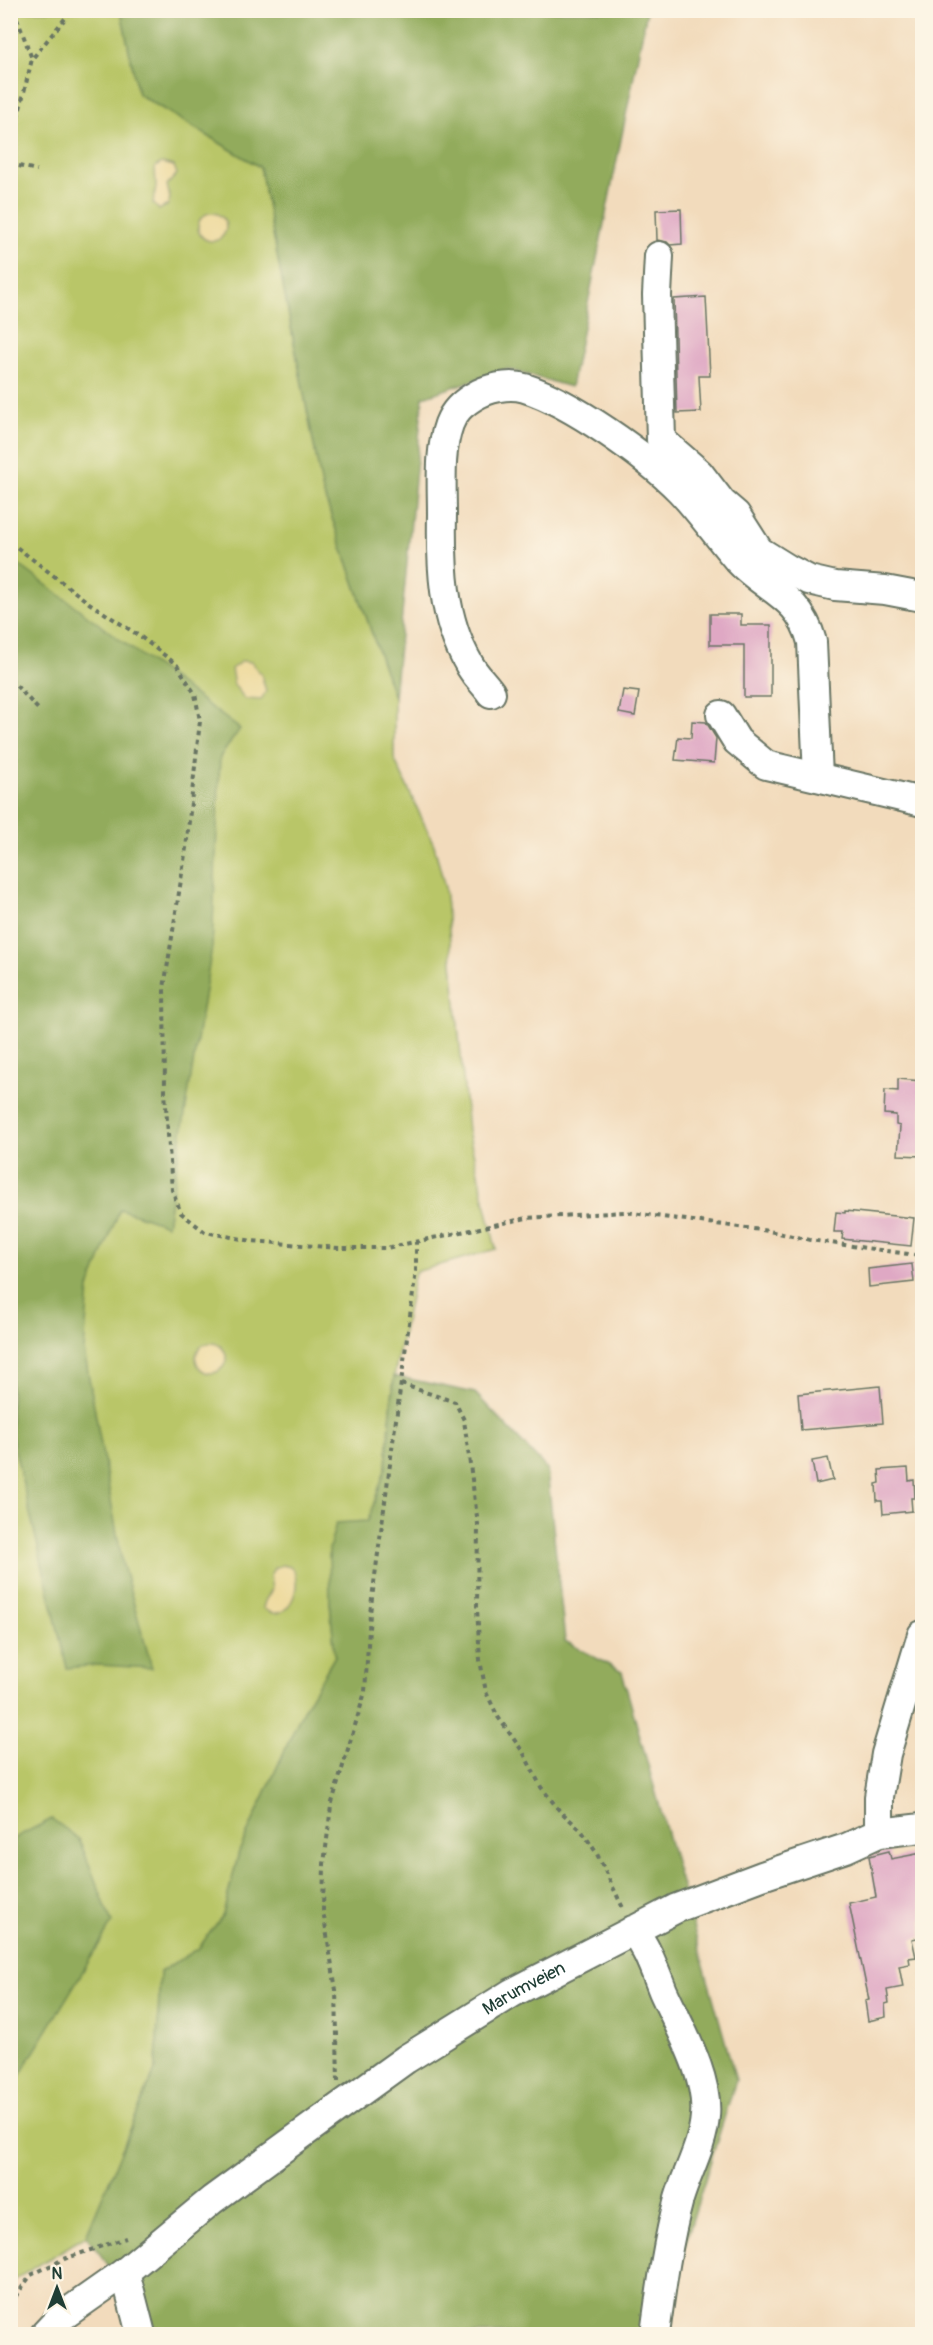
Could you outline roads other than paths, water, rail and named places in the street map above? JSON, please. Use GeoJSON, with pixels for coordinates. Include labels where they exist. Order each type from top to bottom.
{"type":"FeatureCollection","features":[{"type":"Feature","properties":{"kind":"street"},"geometry":{"type":"LineString","coordinates":[[659,256],[657,295],[661,441],[699,473],[722,503],[736,515],[759,551],[788,569],[818,582],[922,597]]}},
{"type":"Feature","properties":{"kind":"street"},"geometry":{"type":"LineString","coordinates":[[491,693],[469,666],[448,610],[441,565],[442,454],[450,423],[459,406],[480,393],[496,387],[524,387],[569,408],[638,454],[680,490],[740,562],[799,611],[807,624],[812,642],[818,777]]}},
{"type":"Feature","properties":{"kind":"street"},"geometry":{"type":"LineString","coordinates":[[721,716],[736,741],[766,765],[922,802]]}},
{"type":"Feature","properties":{"kind":"street"},"geometry":{"type":"LineString","coordinates":[[879,1833],[879,1797],[886,1754],[922,1635]]}},
{"type":"Feature","properties":{"kind":"street","name":"Marumveien"},"geometry":{"type":"LineString","coordinates":[[45,2334],[61,2317],[125,2272],[212,2200],[440,2036],[512,1993],[677,1908],[846,1848],[879,1833],[922,1828]]}},
{"type":"Feature","properties":{"kind":"street"},"geometry":{"type":"LineString","coordinates":[[633,1930],[650,1961],[698,2070],[704,2091],[705,2118],[674,2217],[656,2334]]}},
{"type":"Feature","properties":{"kind":"street"},"geometry":{"type":"LineString","coordinates":[[125,2272],[141,2334]]}}]}
